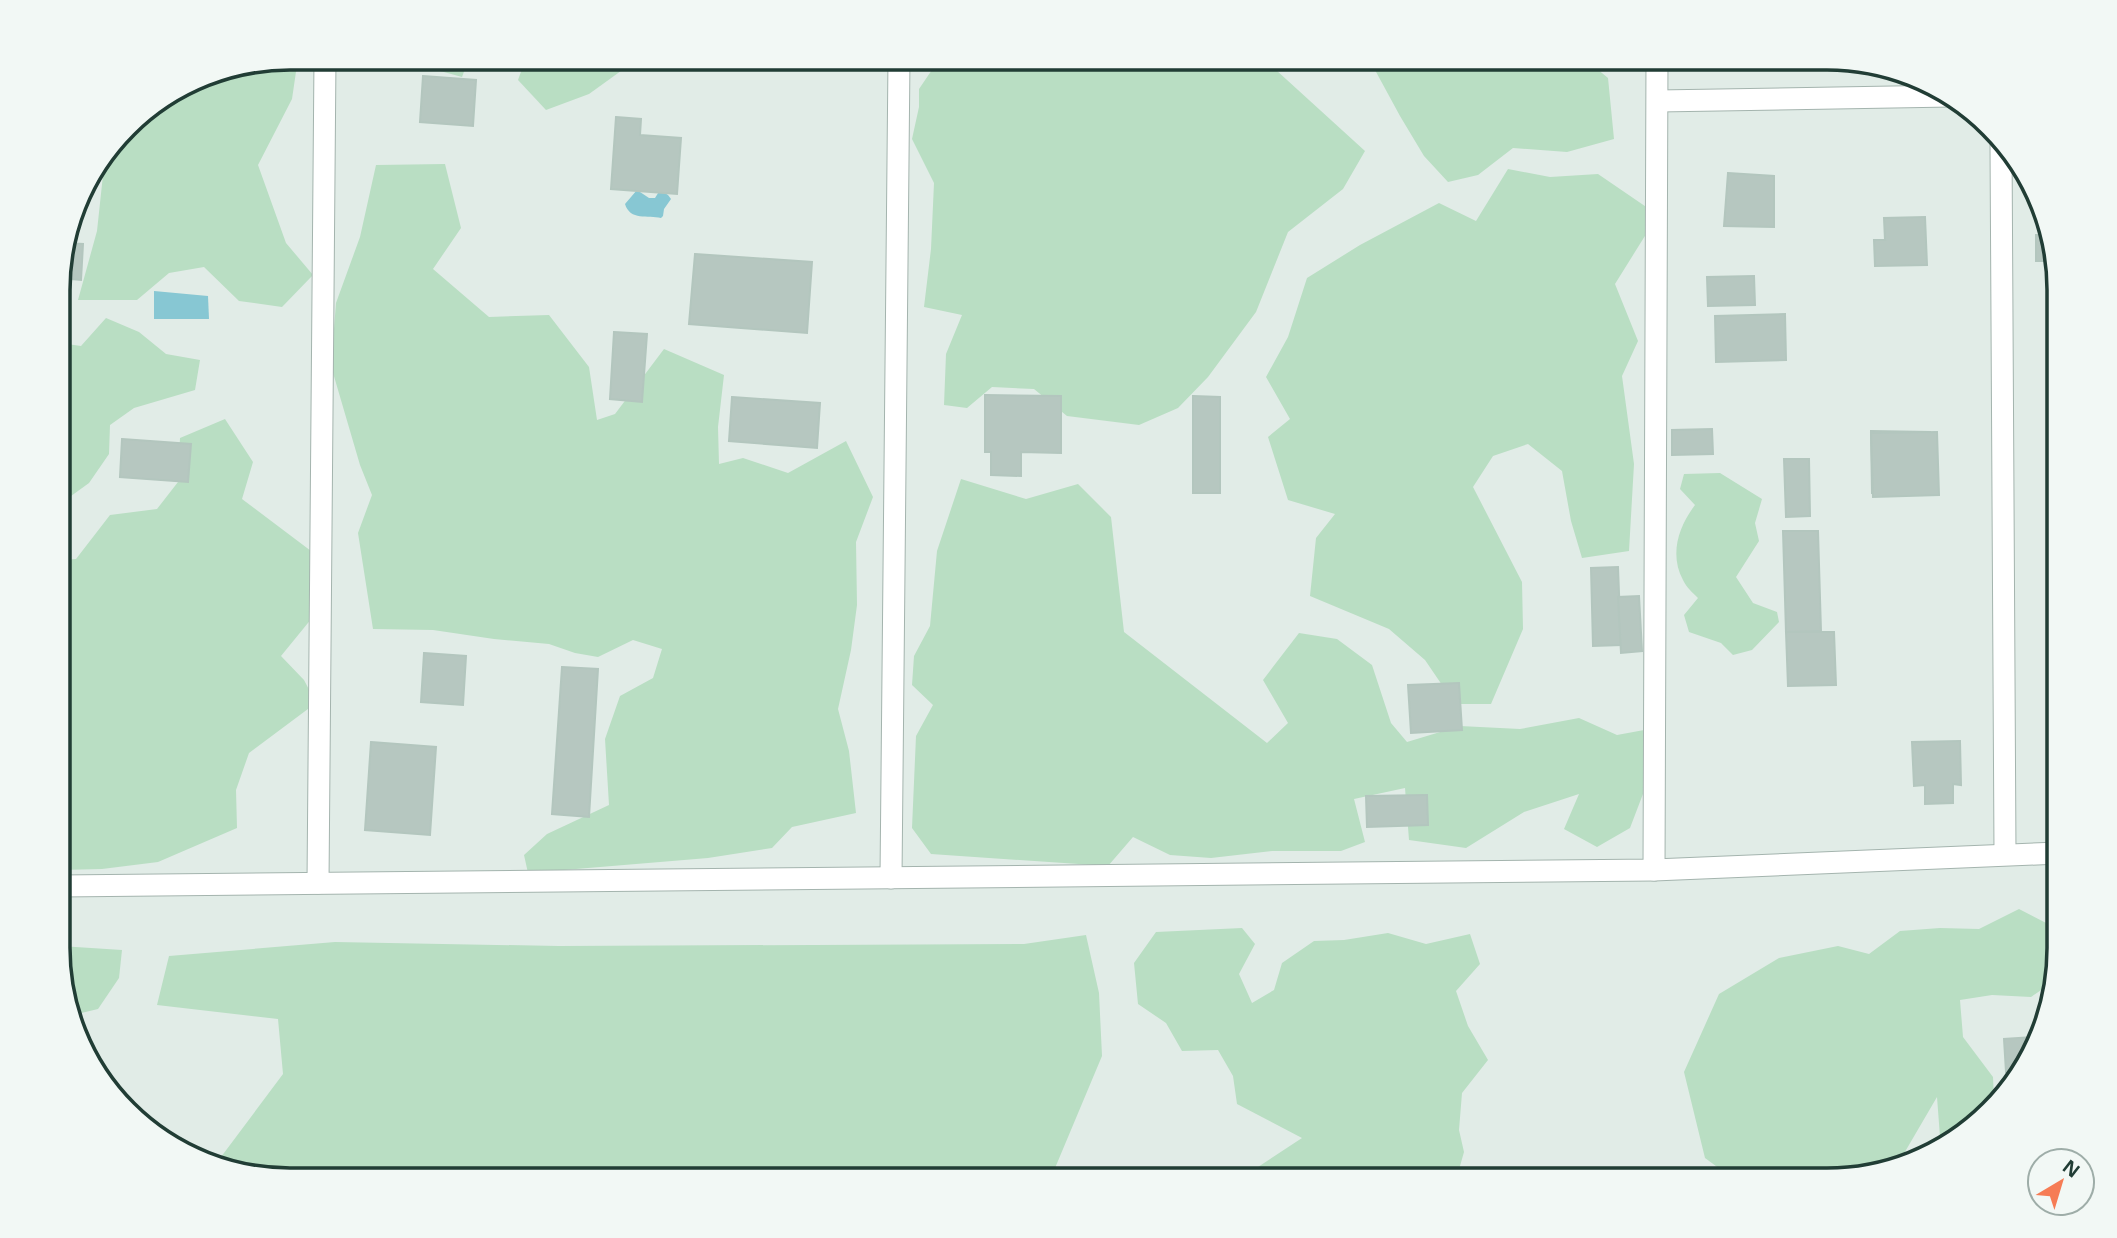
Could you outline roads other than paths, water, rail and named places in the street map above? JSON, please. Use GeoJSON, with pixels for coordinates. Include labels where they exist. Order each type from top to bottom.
{"type":"FeatureCollection","features":[{"type":"Feature","properties":{"kind":"street"},"geometry":{"type":"LineString","coordinates":[[318,884],[325,70]]}},
{"type":"Feature","properties":{"kind":"street"},"geometry":{"type":"LineString","coordinates":[[891,878],[899,70]]}},
{"type":"Feature","properties":{"kind":"street"},"geometry":{"type":"LineString","coordinates":[[1654,870],[1657,70]]}},
{"type":"Feature","properties":{"kind":"street"},"geometry":{"type":"LineString","coordinates":[[1658,101],[1931,96]]}},
{"type":"Feature","properties":{"kind":"street"},"geometry":{"type":"LineString","coordinates":[[2001,156],[2005,853]]}},
{"type":"Feature","properties":{"kind":"street"},"geometry":{"type":"LineString","coordinates":[[70,886],[1654,870],[2047,853]]}},
{"type":"Feature","properties":{"kind":"water"},"geometry":{"type":"Polygon","coordinates":[[[637,190],[649,198],[655,198],[660,190],[668,195],[671,199],[661,218],[635,215],[627,209],[625,204],[637,190]]]}},
{"type":"Feature","properties":{"kind":"water"},"geometry":{"type":"Polygon","coordinates":[[[154,291],[208,296],[209,319],[154,319],[154,291]]]}}]}
